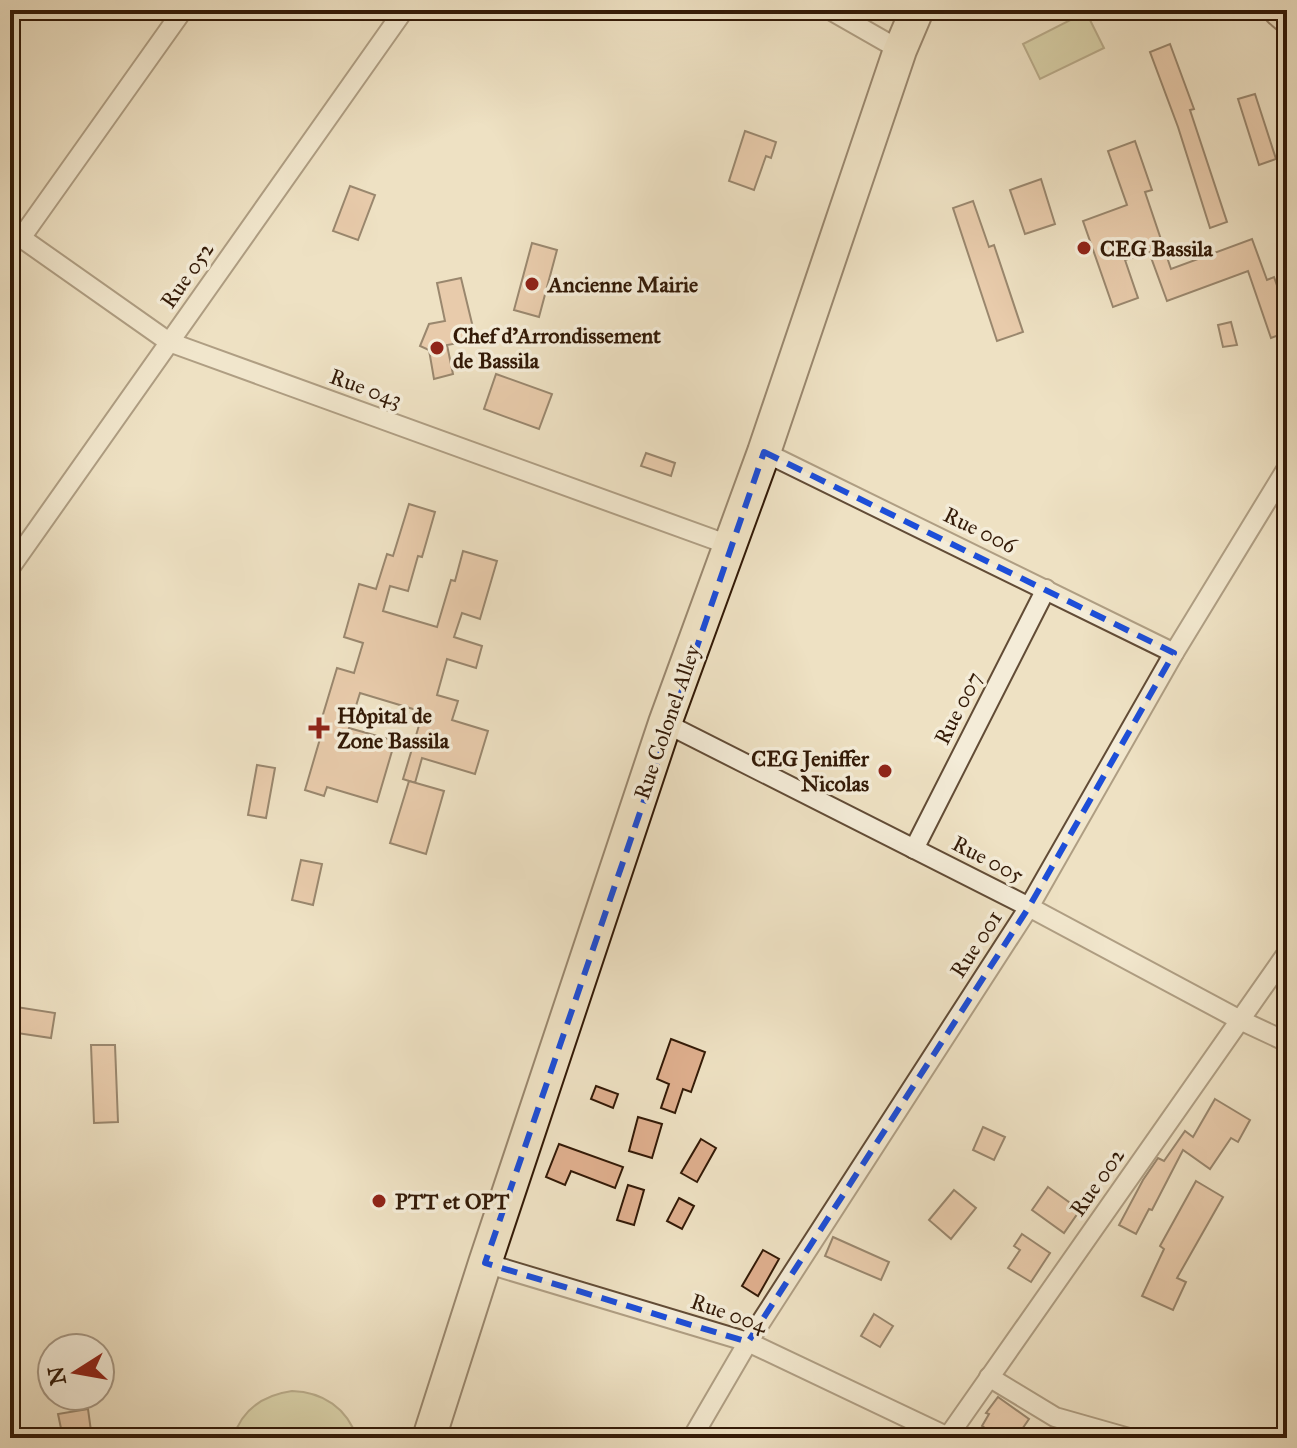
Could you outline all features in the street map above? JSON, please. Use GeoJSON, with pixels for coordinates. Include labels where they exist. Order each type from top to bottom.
{"type":"FeatureCollection","features":[{"type":"Feature","properties":{"kind":"highway","name":"Rue Colonel Alley"},"geometry":{"type":"LineString","coordinates":[[429,1438],[665,723],[764,452],[900,50],[917,10]]}},
{"type":"Feature","properties":{"kind":"highway"},"geometry":{"type":"LineString","coordinates":[[1280,10],[1287,16]]}},
{"type":"Feature","properties":{"kind":"street"},"geometry":{"type":"LineString","coordinates":[[16,234],[183,10]]}},
{"type":"Feature","properties":{"kind":"street","name":"Rue 052"},"geometry":{"type":"LineString","coordinates":[[10,568],[404,10]]}},
{"type":"Feature","properties":{"kind":"street"},"geometry":{"type":"LineString","coordinates":[[830,10],[900,50]]}},
{"type":"Feature","properties":{"kind":"street","name":"Rue 043"},"geometry":{"type":"LineString","coordinates":[[16,234],[169,342],[729,545]]}},
{"type":"Feature","properties":{"kind":"street","name":"Rue 006"},"geometry":{"type":"LineString","coordinates":[[764,452],[1174,653]]}},
{"type":"Feature","properties":{"kind":"street","name":"Rue 001"},"geometry":{"type":"LineString","coordinates":[[692,1438],[748,1342],[1029,907],[1174,653],[1287,468]]}},
{"type":"Feature","properties":{"kind":"street","name":"Rue 007"},"geometry":{"type":"LineString","coordinates":[[914,849],[1046,589]]}},
{"type":"Feature","properties":{"kind":"street","name":"Rue 005"},"geometry":{"type":"LineString","coordinates":[[665,723],[1287,1042]]}},
{"type":"Feature","properties":{"kind":"street","name":"Rue 002"},"geometry":{"type":"LineString","coordinates":[[947,1437],[1287,953]]}},
{"type":"Feature","properties":{"kind":"street","name":"Rue 004"},"geometry":{"type":"LineString","coordinates":[[485,1263],[748,1342],[947,1437]]}},
{"type":"Feature","properties":{"kind":"street"},"geometry":{"type":"LineString","coordinates":[[989,1377],[1055,1417],[1129,1438]]}},
{"type":"Feature","properties":{"kind":"highlighted area"},"geometry":{"type":"Polygon","coordinates":[[[764,452],[1174,653],[1029,907],[748,1342],[485,1263],[764,452]]]}},
{"type":"Feature","properties":{"kind":"shaded area"},"geometry":{"type":"Polygon","coordinates":[[[1086,12],[1104,48],[1040,79],[1023,44],[1086,12]]]}},
{"type":"Feature","properties":{"kind":"shaded area"},"geometry":{"type":"Polygon","coordinates":[[[292,1391],[324,1398],[347,1418],[357,1438],[233,1438],[242,1419],[255,1406],[272,1396],[292,1391]]]}},
{"type":"Feature","properties":{"kind":"building"},"geometry":{"type":"Polygon","coordinates":[[[1170,44],[1194,109],[1190,110],[1227,222],[1210,228],[1150,52],[1170,44]]]}},
{"type":"Feature","properties":{"kind":"building"},"geometry":{"type":"Polygon","coordinates":[[[1255,94],[1276,159],[1259,165],[1238,99],[1255,94]]]}},
{"type":"Feature","properties":{"kind":"building"},"geometry":{"type":"Polygon","coordinates":[[[745,131],[776,142],[771,158],[766,156],[754,190],[729,181],[745,131]]]}},
{"type":"Feature","properties":{"kind":"building"},"geometry":{"type":"Polygon","coordinates":[[[1135,141],[1152,190],[1145,192],[1171,269],[1252,239],[1267,280],[1274,277],[1287,314],[1287,332],[1271,338],[1248,271],[1167,301],[1149,252],[1125,260],[1138,298],[1113,307],[1083,221],[1127,205],[1108,151],[1135,141]]]}},
{"type":"Feature","properties":{"kind":"building"},"geometry":{"type":"Polygon","coordinates":[[[1041,179],[1055,224],[1025,234],[1010,190],[1041,179]]]}},
{"type":"Feature","properties":{"kind":"building"},"geometry":{"type":"Polygon","coordinates":[[[350,186],[375,195],[358,240],[333,231],[350,186]]]}},
{"type":"Feature","properties":{"kind":"building"},"geometry":{"type":"Polygon","coordinates":[[[973,201],[989,247],[994,245],[1023,332],[997,341],[953,208],[973,201]]]}},
{"type":"Feature","properties":{"kind":"building"},"geometry":{"type":"Polygon","coordinates":[[[532,243],[557,250],[539,317],[514,310],[532,243]]]}},
{"type":"Feature","properties":{"kind":"building","name":"Chef d'Arrondissement de Bassila"},"geometry":{"type":"Polygon","coordinates":[[[461,278],[476,340],[447,345],[453,374],[434,379],[429,350],[420,346],[429,324],[445,321],[437,283],[461,278]]]}},
{"type":"Feature","properties":{"kind":"building"},"geometry":{"type":"Polygon","coordinates":[[[1231,322],[1237,345],[1223,347],[1218,325],[1231,322]]]}},
{"type":"Feature","properties":{"kind":"building"},"geometry":{"type":"Polygon","coordinates":[[[496,374],[552,394],[539,429],[484,409],[496,374]]]}},
{"type":"Feature","properties":{"kind":"building"},"geometry":{"type":"Polygon","coordinates":[[[646,453],[675,463],[671,476],[641,466],[646,453]]]}},
{"type":"Feature","properties":{"kind":"building"},"geometry":{"type":"Polygon","coordinates":[[[409,504],[435,512],[408,591],[390,586],[383,611],[437,627],[463,551],[497,561],[480,619],[462,613],[454,637],[482,646],[476,668],[447,659],[437,695],[458,701],[452,720],[488,731],[475,774],[422,758],[415,783],[403,779],[423,712],[360,693],[349,728],[395,741],[377,802],[327,787],[324,796],[305,790],[337,668],[354,673],[363,643],[344,637],[359,584],[376,589],[387,554],[393,556],[409,504]]]}},
{"type":"Feature","properties":{"kind":"building"},"geometry":{"type":"Polygon","coordinates":[[[257,765],[275,768],[266,818],[248,815],[257,765]]]}},
{"type":"Feature","properties":{"kind":"building"},"geometry":{"type":"Polygon","coordinates":[[[409,781],[444,791],[426,854],[390,843],[409,781]]]}},
{"type":"Feature","properties":{"kind":"building"},"geometry":{"type":"Polygon","coordinates":[[[301,860],[322,864],[313,905],[292,900],[301,860]]]}},
{"type":"Feature","properties":{"kind":"building"},"geometry":{"type":"Polygon","coordinates":[[[10,1006],[55,1013],[51,1038],[10,1032],[10,1006]]]}},
{"type":"Feature","properties":{"kind":"building"},"geometry":{"type":"Polygon","coordinates":[[[671,1039],[705,1052],[691,1092],[683,1089],[675,1113],[661,1108],[669,1084],[657,1079],[671,1039]]]}},
{"type":"Feature","properties":{"kind":"building"},"geometry":{"type":"Polygon","coordinates":[[[91,1045],[115,1045],[118,1122],[94,1123],[91,1045]]]}},
{"type":"Feature","properties":{"kind":"building"},"geometry":{"type":"Polygon","coordinates":[[[596,1086],[618,1094],[613,1108],[591,1099],[596,1086]]]}},
{"type":"Feature","properties":{"kind":"building"},"geometry":{"type":"Polygon","coordinates":[[[1215,1099],[1250,1120],[1238,1142],[1231,1138],[1210,1169],[1183,1150],[1136,1234],[1119,1225],[1158,1158],[1164,1161],[1185,1131],[1193,1137],[1215,1099]]]}},
{"type":"Feature","properties":{"kind":"building"},"geometry":{"type":"Polygon","coordinates":[[[638,1117],[662,1124],[652,1158],[629,1151],[638,1117]]]}},
{"type":"Feature","properties":{"kind":"building"},"geometry":{"type":"Polygon","coordinates":[[[983,1127],[1005,1137],[994,1160],[973,1150],[983,1127]]]}},
{"type":"Feature","properties":{"kind":"building"},"geometry":{"type":"Polygon","coordinates":[[[701,1139],[716,1148],[697,1182],[681,1173],[701,1139]]]}},
{"type":"Feature","properties":{"kind":"building"},"geometry":{"type":"Polygon","coordinates":[[[559,1144],[623,1167],[615,1188],[571,1171],[565,1185],[546,1177],[559,1144]]]}},
{"type":"Feature","properties":{"kind":"building"},"geometry":{"type":"Polygon","coordinates":[[[1196,1181],[1223,1197],[1177,1278],[1186,1282],[1173,1310],[1142,1296],[1164,1249],[1160,1246],[1196,1181]]]}},
{"type":"Feature","properties":{"kind":"building"},"geometry":{"type":"Polygon","coordinates":[[[628,1185],[644,1190],[634,1225],[617,1220],[628,1185]]]}},
{"type":"Feature","properties":{"kind":"building"},"geometry":{"type":"Polygon","coordinates":[[[1048,1187],[1080,1210],[1064,1233],[1032,1210],[1048,1187]]]}},
{"type":"Feature","properties":{"kind":"building"},"geometry":{"type":"Polygon","coordinates":[[[954,1190],[976,1208],[951,1239],[929,1220],[954,1190]]]}},
{"type":"Feature","properties":{"kind":"building"},"geometry":{"type":"Polygon","coordinates":[[[679,1198],[694,1206],[682,1229],[667,1221],[679,1198]]]}},
{"type":"Feature","properties":{"kind":"building"},"geometry":{"type":"Polygon","coordinates":[[[1022,1234],[1050,1253],[1031,1282],[1008,1268],[1020,1250],[1014,1246],[1022,1234]]]}},
{"type":"Feature","properties":{"kind":"building"},"geometry":{"type":"Polygon","coordinates":[[[833,1237],[889,1262],[881,1280],[825,1256],[833,1237]]]}},
{"type":"Feature","properties":{"kind":"building"},"geometry":{"type":"Polygon","coordinates":[[[763,1250],[779,1259],[758,1296],[742,1286],[763,1250]]]}},
{"type":"Feature","properties":{"kind":"building"},"geometry":{"type":"Polygon","coordinates":[[[874,1314],[893,1326],[880,1347],[861,1336],[874,1314]]]}},
{"type":"Feature","properties":{"kind":"building"},"geometry":{"type":"Polygon","coordinates":[[[998,1397],[1029,1419],[1016,1438],[1001,1438],[982,1426],[989,1414],[986,1413],[998,1397]]]}},
{"type":"Feature","properties":{"kind":"building"},"geometry":{"type":"Polygon","coordinates":[[[88,1412],[91,1431],[87,1438],[63,1438],[58,1414],[88,1412]]]}},
{"type":"Feature","properties":{"kind":"place","name":"CEG Bassila"},"geometry":{"type":"Point","coordinates":[1084,248]}},
{"type":"Feature","properties":{"kind":"place","name":"Ancienne Mairie"},"geometry":{"type":"Point","coordinates":[532,284]}},
{"type":"Feature","properties":{"kind":"place","name":"Chef d'Arrondissement de Bassila"},"geometry":{"type":"Point","coordinates":[437,348]}},
{"type":"Feature","properties":{"kind":"place","name":"Hôpital de Zone Bassila"},"geometry":{"type":"Point","coordinates":[319,728]}},
{"type":"Feature","properties":{"kind":"place","name":"CEG Jeniffer Nicolas"},"geometry":{"type":"Point","coordinates":[885,771]}},
{"type":"Feature","properties":{"kind":"place","name":"PTT et OPT"},"geometry":{"type":"Point","coordinates":[379,1201]}}]}
